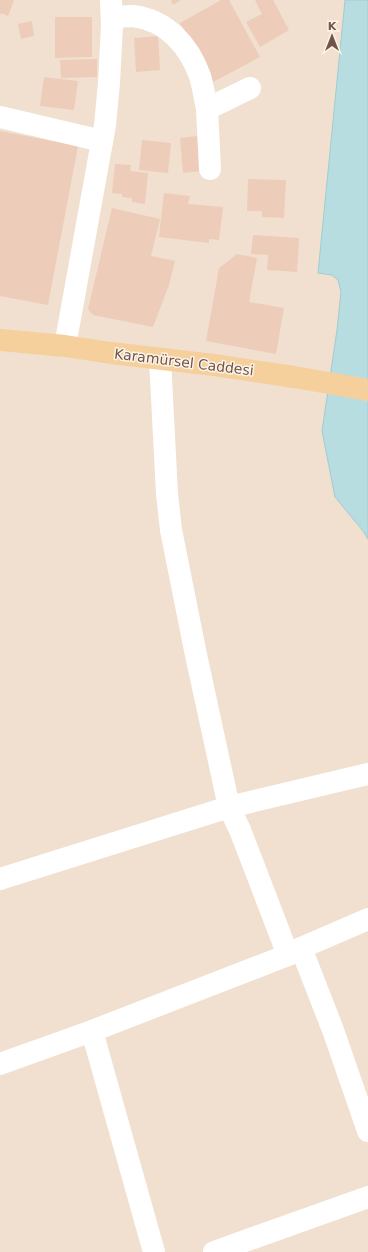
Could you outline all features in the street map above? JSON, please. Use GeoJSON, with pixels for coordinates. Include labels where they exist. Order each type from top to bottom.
{"type":"FeatureCollection","features":[{"type":"Feature","properties":{"kind":"main road","name":"Karamürsel Caddesi"},"geometry":{"type":"LineString","coordinates":[[0,340],[65,346],[214,365],[368,390]]}},
{"type":"Feature","properties":{"kind":"street"},"geometry":{"type":"LineString","coordinates":[[65,346],[105,125],[109,83],[111,8],[132,16],[149,19],[163,26],[176,36],[191,56],[200,77],[207,109],[210,169]]}},
{"type":"Feature","properties":{"kind":"street"},"geometry":{"type":"LineString","coordinates":[[207,109],[250,88]]}},
{"type":"Feature","properties":{"kind":"street"},"geometry":{"type":"LineString","coordinates":[[0,117],[102,141]]}},
{"type":"Feature","properties":{"kind":"street"},"geometry":{"type":"LineString","coordinates":[[160,359],[167,494],[171,530],[229,807],[333,1030],[368,1131]]}},
{"type":"Feature","properties":{"kind":"street"},"geometry":{"type":"LineString","coordinates":[[0,879],[229,807],[368,774]]}},
{"type":"Feature","properties":{"kind":"street"},"geometry":{"type":"LineString","coordinates":[[0,1064],[92,1031],[295,951],[368,919]]}},
{"type":"Feature","properties":{"kind":"street"},"geometry":{"type":"LineString","coordinates":[[92,1031],[154,1252]]}},
{"type":"Feature","properties":{"kind":"street"},"geometry":{"type":"LineString","coordinates":[[214,1252],[368,1198]]}},
{"type":"Feature","properties":{"kind":"shaded area"},"geometry":{"type":"Polygon","coordinates":[[[0,0],[368,0],[368,1252],[0,1252],[0,0]]]}},
{"type":"Feature","properties":{"kind":"water"},"geometry":{"type":"Polygon","coordinates":[[[345,0],[368,0],[368,539],[335,497],[322,431],[341,292],[338,280],[332,275],[318,273],[345,0]]]}},
{"type":"Feature","properties":{"kind":"building"},"geometry":{"type":"Polygon","coordinates":[[[0,0],[14,0],[8,16],[1,13],[0,15],[0,0]]]}},
{"type":"Feature","properties":{"kind":"building"},"geometry":{"type":"Polygon","coordinates":[[[171,0],[181,0],[173,5],[171,0]]]}},
{"type":"Feature","properties":{"kind":"building"},"geometry":{"type":"Polygon","coordinates":[[[221,0],[229,0],[260,57],[213,82],[180,23],[221,0]]]}},
{"type":"Feature","properties":{"kind":"building"},"geometry":{"type":"Polygon","coordinates":[[[255,0],[273,0],[289,30],[260,47],[246,22],[262,14],[255,0]]]}},
{"type":"Feature","properties":{"kind":"building"},"geometry":{"type":"Polygon","coordinates":[[[55,17],[92,17],[92,57],[55,58],[55,17]]]}},
{"type":"Feature","properties":{"kind":"building"},"geometry":{"type":"Polygon","coordinates":[[[32,21],[34,36],[21,39],[18,24],[32,21]]]}},
{"type":"Feature","properties":{"kind":"building"},"geometry":{"type":"Polygon","coordinates":[[[158,36],[160,70],[136,72],[134,38],[158,36]]]}},
{"type":"Feature","properties":{"kind":"building"},"geometry":{"type":"Polygon","coordinates":[[[97,59],[97,77],[61,78],[60,60],[97,59]]]}},
{"type":"Feature","properties":{"kind":"building"},"geometry":{"type":"Polygon","coordinates":[[[44,77],[78,81],[74,110],[40,106],[44,77]]]}},
{"type":"Feature","properties":{"kind":"building"},"geometry":{"type":"Polygon","coordinates":[[[0,131],[78,146],[48,305],[0,296],[0,131]]]}},
{"type":"Feature","properties":{"kind":"building"},"geometry":{"type":"Polygon","coordinates":[[[197,136],[201,171],[183,173],[180,138],[197,136]]]}},
{"type":"Feature","properties":{"kind":"building"},"geometry":{"type":"Polygon","coordinates":[[[142,140],[171,143],[168,173],[139,170],[142,140]]]}},
{"type":"Feature","properties":{"kind":"building"},"geometry":{"type":"Polygon","coordinates":[[[115,164],[131,165],[130,171],[148,173],[145,204],[132,202],[132,198],[122,197],[122,194],[112,193],[115,164]]]}},
{"type":"Feature","properties":{"kind":"building"},"geometry":{"type":"Polygon","coordinates":[[[248,179],[286,180],[284,218],[262,217],[262,211],[247,211],[248,179]]]}},
{"type":"Feature","properties":{"kind":"building"},"geometry":{"type":"Polygon","coordinates":[[[164,193],[190,196],[188,204],[223,207],[219,240],[209,239],[209,243],[159,237],[164,193]]]}},
{"type":"Feature","properties":{"kind":"building"},"geometry":{"type":"Polygon","coordinates":[[[112,208],[160,219],[151,256],[175,261],[169,285],[153,327],[93,315],[88,309],[112,208]]]}},
{"type":"Feature","properties":{"kind":"building"},"geometry":{"type":"Polygon","coordinates":[[[253,235],[299,238],[297,272],[267,270],[268,255],[251,254],[253,235]]]}},
{"type":"Feature","properties":{"kind":"building"},"geometry":{"type":"Polygon","coordinates":[[[237,254],[257,258],[249,302],[284,308],[276,354],[206,341],[219,268],[237,254]]]}}]}
